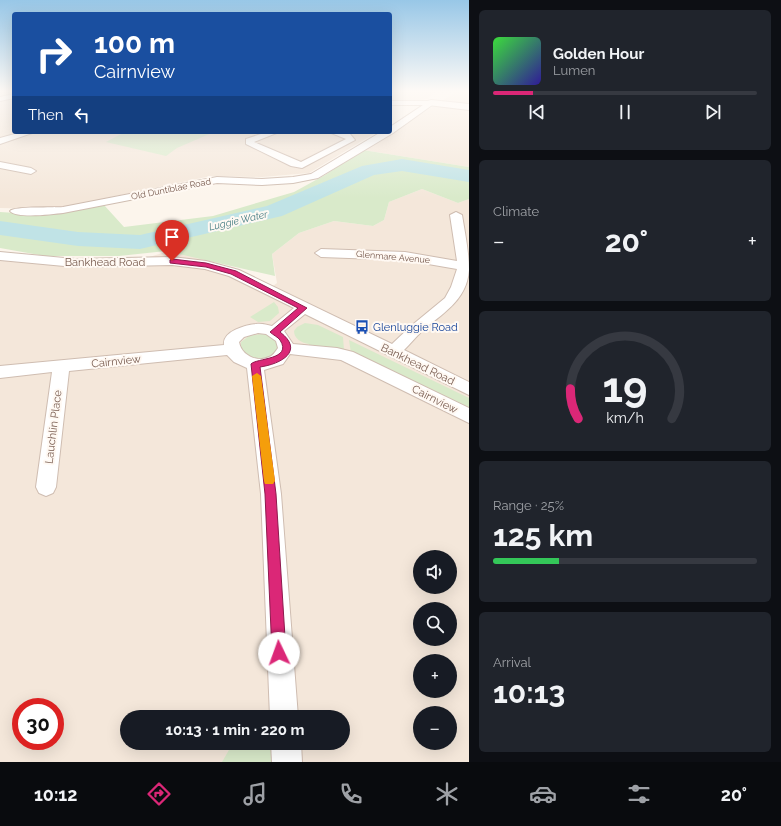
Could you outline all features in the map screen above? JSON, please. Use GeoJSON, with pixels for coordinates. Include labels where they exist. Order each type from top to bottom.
{"type":"FeatureCollection","features":[{"type":"Feature","properties":{"kind":"street"},"geometry":{"type":"LineString","coordinates":[[0,141],[24,134]]}},
{"type":"Feature","properties":{"kind":"street"},"geometry":{"type":"LineString","coordinates":[[269,134],[249,141],[250,144],[294,164],[302,165],[351,140],[347,136],[340,134]]}},
{"type":"Feature","properties":{"kind":"street","name":"Old Duntiblae Road"},"geometry":{"type":"LineString","coordinates":[[16,211],[43,212],[63,210],[217,180],[262,182],[293,180],[314,176],[384,134]]}},
{"type":"Feature","properties":{"kind":"street"},"geometry":{"type":"LineString","coordinates":[[1,166],[31,171]]}},
{"type":"Feature","properties":{"kind":"street"},"geometry":{"type":"LineString","coordinates":[[394,352],[416,329],[451,300],[458,288],[464,266],[456,215]]}},
{"type":"Feature","properties":{"kind":"street","name":"Glenmare Avenue"},"geometry":{"type":"LineString","coordinates":[[321,253],[392,255],[464,266]]}},
{"type":"Feature","properties":{"kind":"street","name":"Bankhead Road"},"geometry":{"type":"LineString","coordinates":[[0,256],[75,263],[172,261],[206,265],[234,273],[469,389]]}},
{"type":"Feature","properties":{"kind":"street"},"geometry":{"type":"LineString","coordinates":[[274,332],[303,308]]}},
{"type":"Feature","properties":{"kind":"street"},"geometry":{"type":"LineString","coordinates":[[257,328],[274,332],[284,339],[286,349],[284,354],[272,362],[255,364],[240,359],[231,349],[231,343],[234,337],[240,333],[257,328]]}},
{"type":"Feature","properties":{"kind":"street","name":"Cairnview"},"geometry":{"type":"LineString","coordinates":[[0,372],[231,349]]}},
{"type":"Feature","properties":{"kind":"street","name":"Cairnview"},"geometry":{"type":"LineString","coordinates":[[286,349],[347,356],[469,416]]}},
{"type":"Feature","properties":{"kind":"street"},"geometry":{"type":"LineString","coordinates":[[255,364],[271,494],[284,710]]}},
{"type":"Feature","properties":{"kind":"street","name":"Lauchlin Place"},"geometry":{"type":"LineString","coordinates":[[46,487],[61,367]]}},
{"type":"Feature","properties":{"kind":"street"},"geometry":{"type":"LineString","coordinates":[[287,750],[288,762]]}},
{"type":"Feature","properties":{"kind":"shaded area"},"geometry":{"type":"Polygon","coordinates":[[[0,127],[12,127],[12,134],[374,134],[309,173],[262,177],[211,176],[54,209],[0,208],[0,127]]]}},
{"type":"Feature","properties":{"kind":"shaded area"},"geometry":{"type":"Polygon","coordinates":[[[401,127],[469,127],[469,167],[363,150],[389,134],[392,134],[392,132],[401,127]]]}},
{"type":"Feature","properties":{"kind":"shaded area"},"geometry":{"type":"Polygon","coordinates":[[[422,189],[458,203],[469,199],[469,762],[0,762],[0,256],[133,262],[231,232],[247,247],[207,265],[267,290],[277,283],[272,254],[299,233],[334,221],[373,226],[384,220],[389,202],[422,189]]]}},
{"type":"Feature","properties":{"kind":"green space"},"geometry":{"type":"Polygon","coordinates":[[[121,134],[209,134],[177,148],[166,156],[106,142],[121,134]]]}},
{"type":"Feature","properties":{"kind":"green space"},"geometry":{"type":"Polygon","coordinates":[[[363,150],[469,167],[469,199],[458,203],[422,189],[389,202],[384,220],[373,226],[334,221],[299,233],[272,254],[275,276],[166,251],[119,256],[45,256],[0,248],[0,212],[31,214],[104,205],[124,227],[213,216],[294,192],[325,175],[363,150]]]}},
{"type":"Feature","properties":{"kind":"green space"},"geometry":{"type":"Polygon","coordinates":[[[274,302],[278,307],[279,313],[270,321],[258,322],[250,317],[274,302]]]}},
{"type":"Feature","properties":{"kind":"green space"},"geometry":{"type":"Polygon","coordinates":[[[305,323],[318,325],[343,337],[344,350],[309,346],[309,344],[299,340],[295,336],[294,331],[297,327],[305,323]]]}},
{"type":"Feature","properties":{"kind":"green space"},"geometry":{"type":"Polygon","coordinates":[[[261,334],[267,335],[276,341],[278,349],[269,357],[264,359],[255,359],[241,350],[241,342],[249,336],[261,334]]]}},
{"type":"Feature","properties":{"kind":"green space"},"geometry":{"type":"Polygon","coordinates":[[[349,340],[469,398],[469,412],[351,353],[349,340]]]}},
{"type":"Feature","properties":{"kind":"green space"},"geometry":{"type":"Polygon","coordinates":[[[229,750],[273,750],[273,762],[222,762],[229,750]]]}},
{"type":"Feature","properties":{"kind":"waterway","name":"Luggie Water"},"geometry":{"type":"LineString","coordinates":[[0,228],[78,239],[140,242],[274,211],[369,170],[402,165],[469,176]]}},
{"type":"Feature","properties":{"kind":"slow traffic"},"geometry":{"type":"LineString","coordinates":[[257,376],[269,481]]}},
{"type":"Feature","properties":{"kind":"place","name":"Glenluggie Road"},"geometry":{"type":"Point","coordinates":[362,327]}},
{"type":"Feature","properties":{"kind":"route"},"geometry":{"type":"LineString","coordinates":[[172,261],[206,265],[234,273],[303,308],[274,332],[284,339],[286,349],[284,354],[279,359],[272,362],[255,364],[271,494],[279,653]]}}]}
